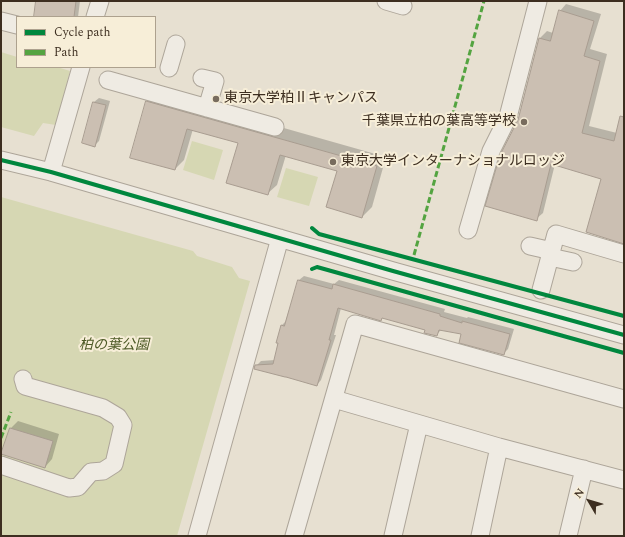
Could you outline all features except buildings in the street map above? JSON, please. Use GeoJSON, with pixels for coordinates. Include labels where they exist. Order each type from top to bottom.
{"type":"FeatureCollection","features":[{"type":"Feature","properties":{"kind":"street"},"geometry":{"type":"LineString","coordinates":[[95,16],[100,1]]}},
{"type":"Feature","properties":{"kind":"street"},"geometry":{"type":"LineString","coordinates":[[386,1],[403,6]]}},
{"type":"Feature","properties":{"kind":"street"},"geometry":{"type":"LineString","coordinates":[[468,230],[490,152],[508,116],[538,1]]}},
{"type":"Feature","properties":{"kind":"street"},"geometry":{"type":"LineString","coordinates":[[1,21],[16,25]]}},
{"type":"Feature","properties":{"kind":"street"},"geometry":{"type":"LineString","coordinates":[[169,68],[176,44]]}},
{"type":"Feature","properties":{"kind":"street"},"geometry":{"type":"LineString","coordinates":[[51,172],[81,68]]}},
{"type":"Feature","properties":{"kind":"street"},"geometry":{"type":"LineString","coordinates":[[202,78],[216,81],[207,108]]}},
{"type":"Feature","properties":{"kind":"street"},"geometry":{"type":"LineString","coordinates":[[108,80],[275,127]]}},
{"type":"Feature","properties":{"kind":"street"},"geometry":{"type":"LineString","coordinates":[[1,160],[51,172],[394,271],[624,334]]}},
{"type":"Feature","properties":{"kind":"street"},"geometry":{"type":"LineString","coordinates":[[541,290],[556,234],[624,254]]}},
{"type":"Feature","properties":{"kind":"street"},"geometry":{"type":"LineString","coordinates":[[196,536],[280,238]]}},
{"type":"Feature","properties":{"kind":"street"},"geometry":{"type":"LineString","coordinates":[[530,246],[573,262]]}},
{"type":"Feature","properties":{"kind":"street"},"geometry":{"type":"LineString","coordinates":[[294,536],[356,324],[624,399]]}},
{"type":"Feature","properties":{"kind":"street"},"geometry":{"type":"LineString","coordinates":[[1,465],[69,488],[78,487],[90,472],[103,471],[114,464],[123,425],[118,417],[103,408],[25,386],[23,379]]}},
{"type":"Feature","properties":{"kind":"street"},"geometry":{"type":"LineString","coordinates":[[334,399],[500,447],[624,480]]}},
{"type":"Feature","properties":{"kind":"street"},"geometry":{"type":"LineString","coordinates":[[393,536],[418,424]]}},
{"type":"Feature","properties":{"kind":"street"},"geometry":{"type":"LineString","coordinates":[[480,536],[500,447]]}},
{"type":"Feature","properties":{"kind":"street"},"geometry":{"type":"LineString","coordinates":[[568,536],[584,469]]}},
{"type":"Feature","properties":{"kind":"green space"},"geometry":{"type":"Polygon","coordinates":[[[1,52],[16,57],[16,68],[60,68],[70,71],[56,125],[43,123],[34,136],[1,127],[1,52]]]}},
{"type":"Feature","properties":{"kind":"green space"},"geometry":{"type":"Polygon","coordinates":[[[192,141],[223,150],[214,180],[183,170],[192,141]]]}},
{"type":"Feature","properties":{"kind":"green space"},"geometry":{"type":"Polygon","coordinates":[[[286,168],[318,177],[309,206],[277,197],[286,168]]]}},
{"type":"Feature","properties":{"kind":"green space","name":"柏の葉公園"},"geometry":{"type":"Polygon","coordinates":[[[1,197],[193,251],[197,256],[232,267],[239,278],[250,281],[177,536],[1,536],[1,197]]]}},
{"type":"Feature","properties":{"kind":"marked path"},"geometry":{"type":"LineString","coordinates":[[414,255],[484,1]]}},
{"type":"Feature","properties":{"kind":"marked path"},"geometry":{"type":"LineString","coordinates":[[1,438],[11,412]]}},
{"type":"Feature","properties":{"kind":"cycle path"},"geometry":{"type":"LineString","coordinates":[[1,160],[51,172],[393,271],[624,335]]}},
{"type":"Feature","properties":{"kind":"cycle path"},"geometry":{"type":"LineString","coordinates":[[312,228],[319,234],[624,316]]}},
{"type":"Feature","properties":{"kind":"cycle path"},"geometry":{"type":"LineString","coordinates":[[312,269],[317,267],[624,353]]}},
{"type":"Feature","properties":{"kind":"place","name":"東京大学柏Ⅱキャンパス"},"geometry":{"type":"Point","coordinates":[216,99]}},
{"type":"Feature","properties":{"kind":"place","name":"千葉県立柏の葉高等学校"},"geometry":{"type":"Point","coordinates":[524,122]}},
{"type":"Feature","properties":{"kind":"place","name":"東京大学インターナショナルロッジ"},"geometry":{"type":"Point","coordinates":[333,162]}}]}
